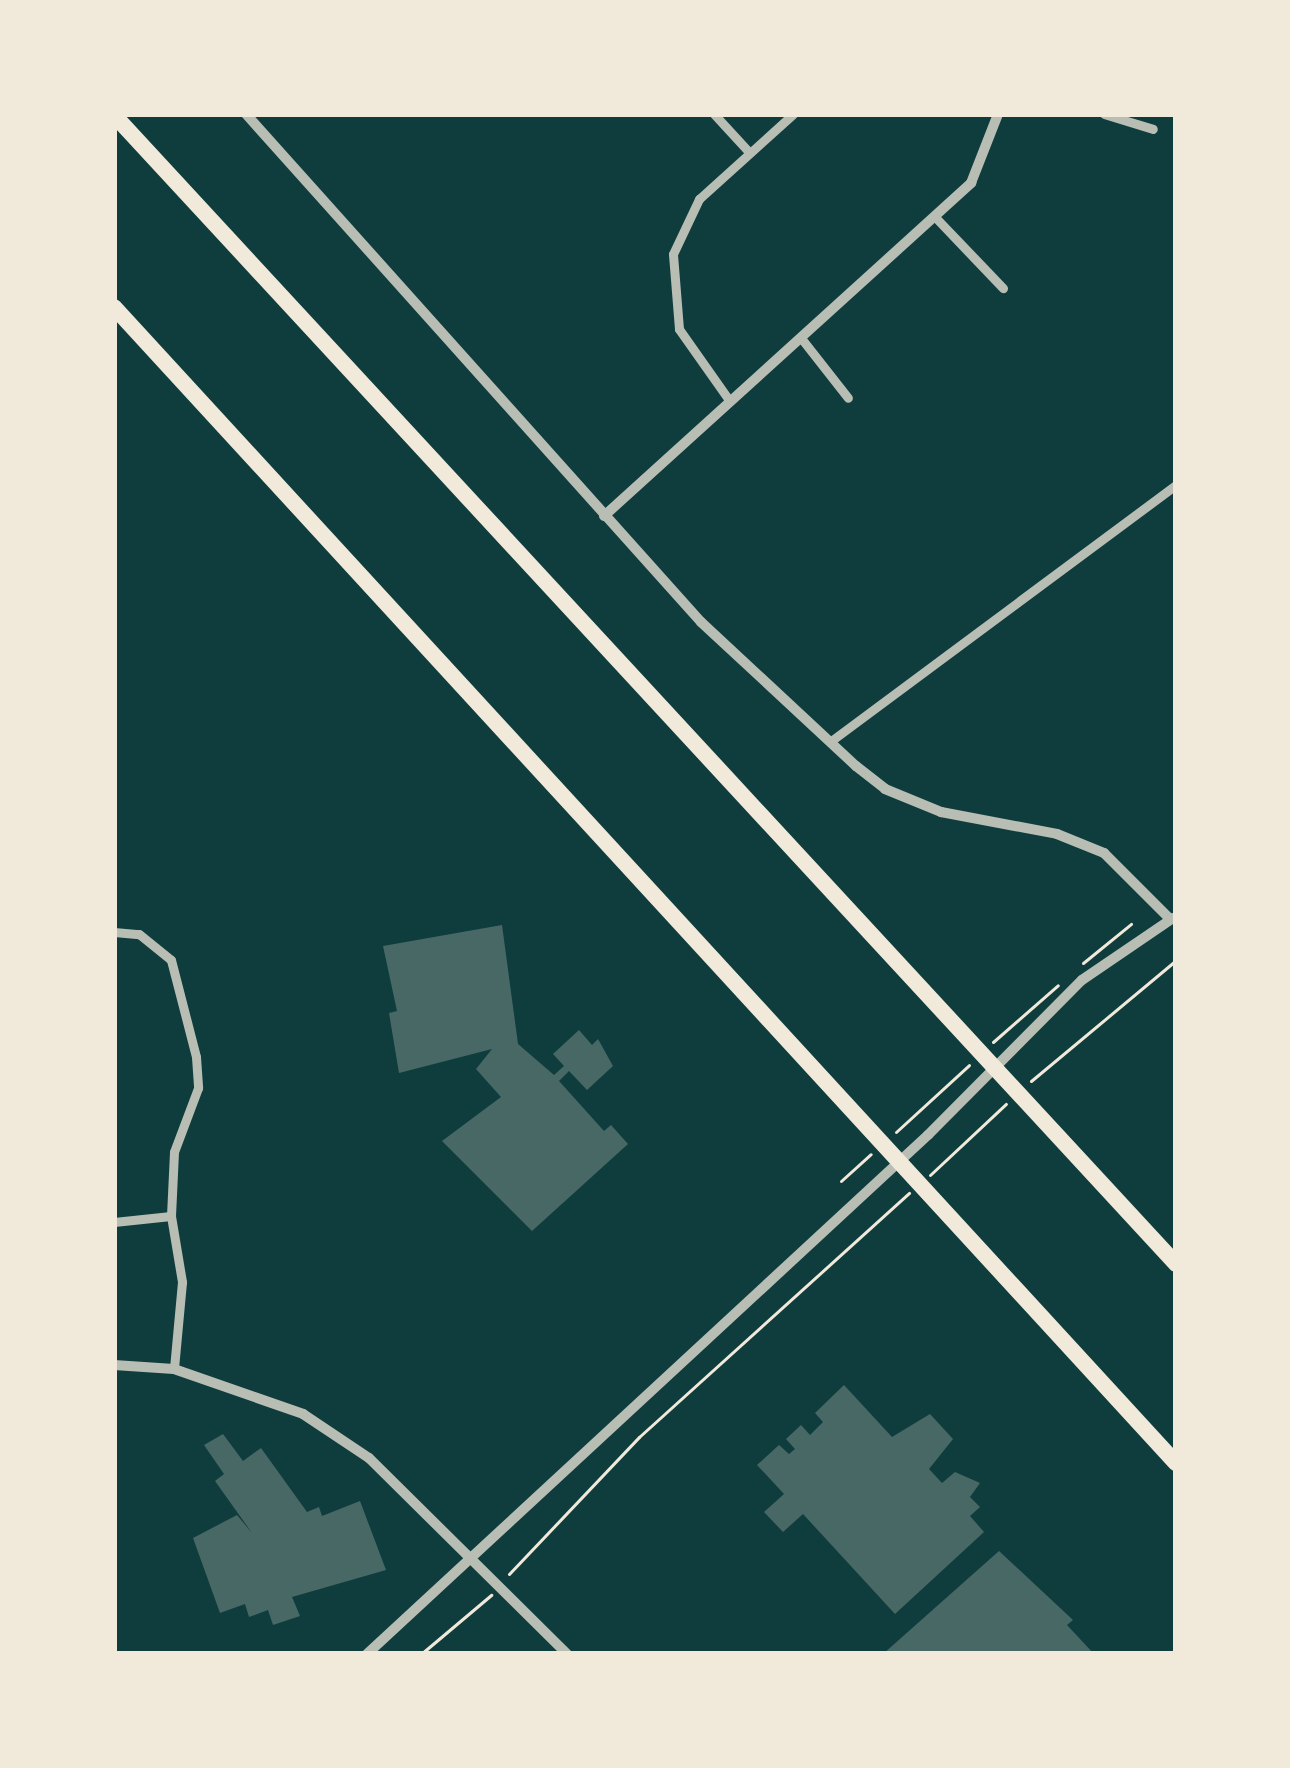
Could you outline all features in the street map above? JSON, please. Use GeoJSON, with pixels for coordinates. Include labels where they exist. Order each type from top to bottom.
{"type":"FeatureCollection","features":[{"type":"Feature","properties":{"kind":"highway"},"geometry":{"type":"LineString","coordinates":[[114,115],[1176,1264]]}},
{"type":"Feature","properties":{"kind":"highway"},"geometry":{"type":"LineString","coordinates":[[114,308],[1176,1462]]}},
{"type":"Feature","properties":{"kind":"street"},"geometry":{"type":"LineString","coordinates":[[246,114],[701,622],[831,741],[912,802],[1057,834],[1104,853],[1173,918],[1082,980],[928,1135],[367,1654]]}},
{"type":"Feature","properties":{"kind":"street"},"geometry":{"type":"LineString","coordinates":[[714,114],[749,152]]}},
{"type":"Feature","properties":{"kind":"street"},"geometry":{"type":"LineString","coordinates":[[729,400],[679,329],[673,254],[699,199],[793,114]]}},
{"type":"Feature","properties":{"kind":"street"},"geometry":{"type":"LineString","coordinates":[[604,516],[936,218],[970,183],[998,114]]}},
{"type":"Feature","properties":{"kind":"street"},"geometry":{"type":"LineString","coordinates":[[1104,114],[1153,129]]}},
{"type":"Feature","properties":{"kind":"street"},"geometry":{"type":"LineString","coordinates":[[936,218],[1003,288]]}},
{"type":"Feature","properties":{"kind":"street"},"geometry":{"type":"LineString","coordinates":[[801,338],[848,398]]}},
{"type":"Feature","properties":{"kind":"street"},"geometry":{"type":"LineString","coordinates":[[831,741],[1176,485]]}},
{"type":"Feature","properties":{"kind":"street"},"geometry":{"type":"LineString","coordinates":[[114,932],[139,934],[171,960],[196,1057],[198,1088],[174,1152],[171,1216],[182,1282],[174,1369]]}},
{"type":"Feature","properties":{"kind":"street"},"geometry":{"type":"LineString","coordinates":[[114,1222],[171,1216]]}},
{"type":"Feature","properties":{"kind":"street"},"geometry":{"type":"LineString","coordinates":[[114,1365],[174,1369],[238,1387],[319,1425],[369,1458],[567,1654]]}},
{"type":"Feature","properties":{"kind":"path"},"geometry":{"type":"LineString","coordinates":[[1078,967],[1131,924]]}},
{"type":"Feature","properties":{"kind":"path"},"geometry":{"type":"LineString","coordinates":[[513,1570],[639,1437],[1055,1058],[1176,960]]}},
{"type":"Feature","properties":{"kind":"path"},"geometry":{"type":"LineString","coordinates":[[895,1133],[1066,978]]}},
{"type":"Feature","properties":{"kind":"path"},"geometry":{"type":"LineString","coordinates":[[842,1181],[877,1149]]}},
{"type":"Feature","properties":{"kind":"path"},"geometry":{"type":"LineString","coordinates":[[421,1654],[470,1605],[483,1602]]}},
{"type":"Feature","properties":{"kind":"building"},"geometry":{"type":"Polygon","coordinates":[[[502,925],[518,1044],[554,1075],[564,1066],[553,1054],[579,1030],[592,1045],[598,1039],[613,1066],[587,1090],[569,1071],[559,1081],[604,1131],[611,1125],[628,1144],[532,1231],[442,1141],[501,1097],[476,1069],[492,1049],[399,1073],[389,1013],[397,1011],[383,946],[502,925]]]}},
{"type":"Feature","properties":{"kind":"building"},"geometry":{"type":"Polygon","coordinates":[[[844,1385],[892,1437],[930,1414],[953,1439],[929,1469],[942,1483],[955,1472],[980,1483],[970,1497],[980,1507],[970,1516],[984,1532],[895,1614],[803,1514],[783,1532],[764,1512],[784,1494],[757,1465],[779,1445],[789,1454],[795,1449],[786,1439],[801,1425],[810,1435],[823,1422],[815,1413],[844,1385]]]}},
{"type":"Feature","properties":{"kind":"building"},"geometry":{"type":"Polygon","coordinates":[[[223,1434],[243,1461],[261,1448],[307,1512],[319,1507],[322,1516],[360,1501],[386,1570],[292,1597],[300,1616],[273,1625],[268,1610],[249,1617],[245,1604],[220,1613],[193,1538],[237,1515],[252,1533],[215,1481],[224,1474],[204,1445],[223,1434]]]}},
{"type":"Feature","properties":{"kind":"building"},"geometry":{"type":"Polygon","coordinates":[[[999,1551],[1073,1620],[1067,1625],[1094,1654],[883,1654],[999,1551]]]}}]}
